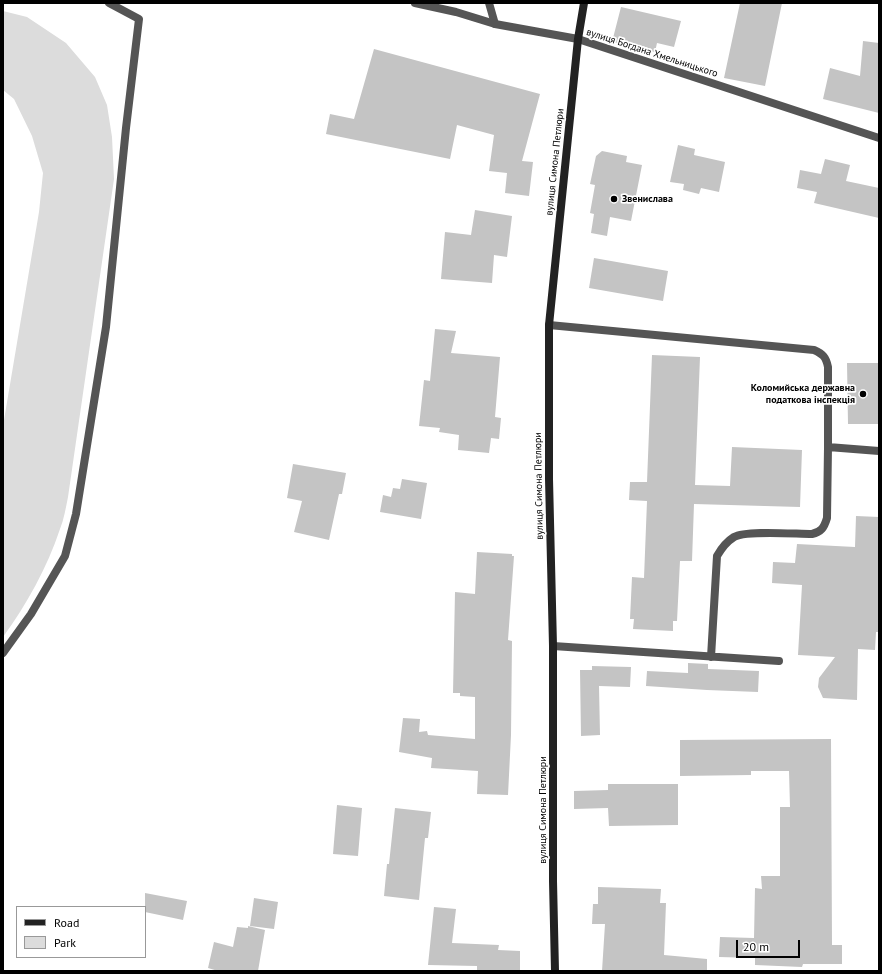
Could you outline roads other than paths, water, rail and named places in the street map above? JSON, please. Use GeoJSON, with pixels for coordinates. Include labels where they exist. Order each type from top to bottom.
{"type":"FeatureCollection","features":[{"type":"Feature","properties":{"kind":"street"},"geometry":{"type":"LineString","coordinates":[[3,654],[31,614],[65,556],[76,514],[103,350],[125,136],[139,19],[109,3]]}},
{"type":"Feature","properties":{"kind":"street","name":"вулиця Богдана Хмельницького"},"geometry":{"type":"LineString","coordinates":[[415,3],[456,12],[495,24],[578,39],[879,138]]}},
{"type":"Feature","properties":{"kind":"street"},"geometry":{"type":"LineString","coordinates":[[431,3],[456,12]]}},
{"type":"Feature","properties":{"kind":"street"},"geometry":{"type":"LineString","coordinates":[[489,3],[495,24]]}},
{"type":"Feature","properties":{"kind":"street","name":"вулиця Симона Петлюри"},"geometry":{"type":"LineString","coordinates":[[555,971],[553,881],[553,646],[548,479],[549,325],[578,39],[584,3]]}},
{"type":"Feature","properties":{"kind":"street"},"geometry":{"type":"LineString","coordinates":[[549,325],[814,350],[821,353],[826,359],[828,366],[828,448],[827,518],[825,526],[820,532],[812,534],[744,534],[733,538],[723,546],[717,556],[711,656]]}},
{"type":"Feature","properties":{"kind":"street"},"geometry":{"type":"LineString","coordinates":[[828,448],[879,451]]}},
{"type":"Feature","properties":{"kind":"street"},"geometry":{"type":"LineString","coordinates":[[553,646],[779,661]]}},
{"type":"Feature","properties":{"kind":"place","name":"Звенислава"},"geometry":{"type":"Point","coordinates":[614,199]}},
{"type":"Feature","properties":{"kind":"place","name":"Коломийська державна податкова інспекція"},"geometry":{"type":"Point","coordinates":[863,394]}}]}
